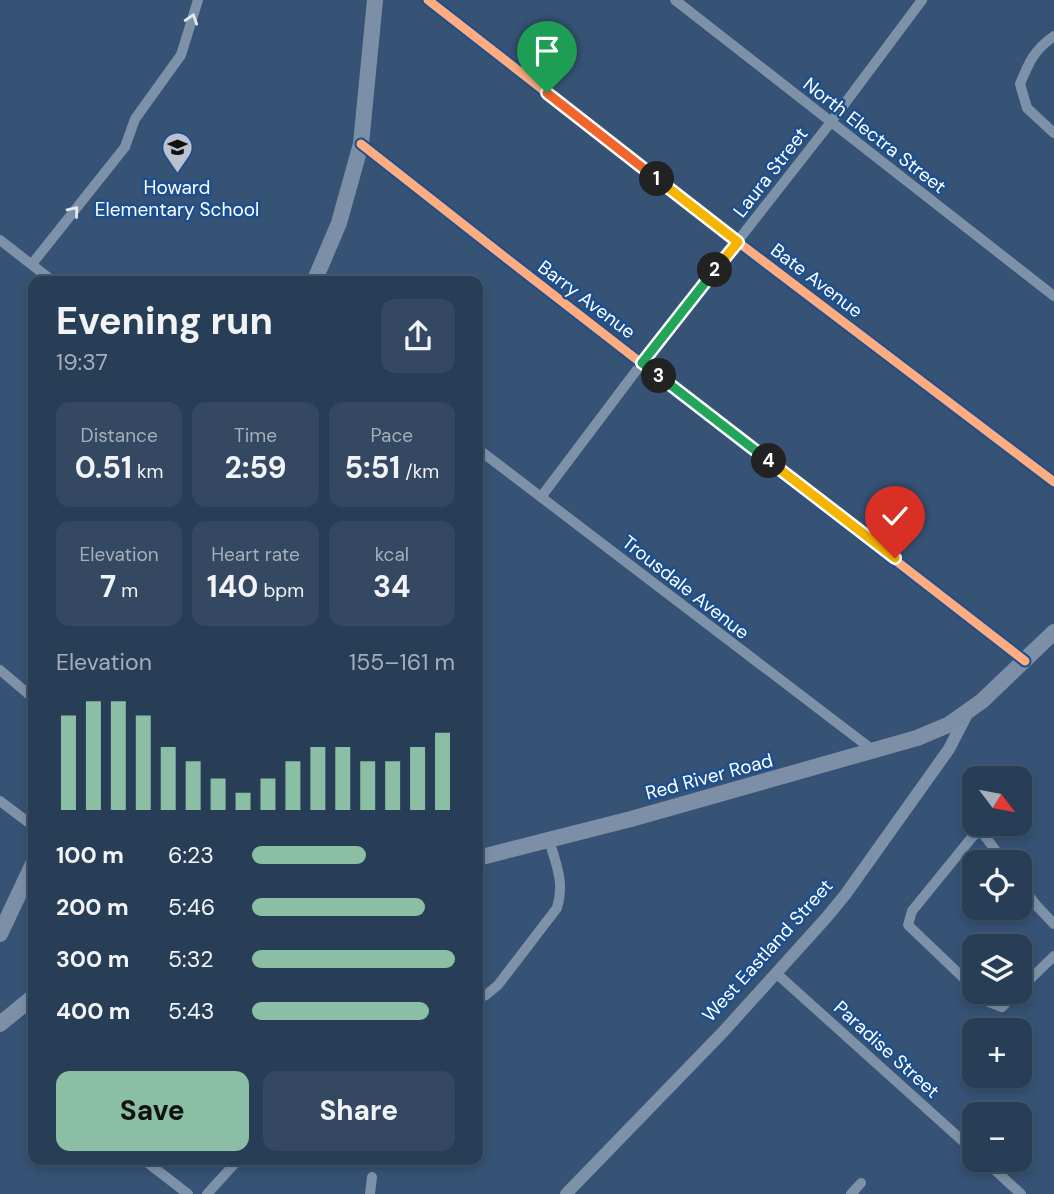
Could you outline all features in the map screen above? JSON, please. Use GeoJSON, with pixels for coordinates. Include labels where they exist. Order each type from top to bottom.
{"type":"FeatureCollection","features":[{"type":"Feature","properties":{"kind":"main road"},"geometry":{"type":"LineString","coordinates":[[316,276],[339,222],[361,144],[375,0]]}},
{"type":"Feature","properties":{"kind":"main road"},"geometry":{"type":"LineString","coordinates":[[1025,661],[1054,632]]}},
{"type":"Feature","properties":{"kind":"main road","name":"West Eastland Street"},"geometry":{"type":"LineString","coordinates":[[948,725],[982,701],[1025,661]]}},
{"type":"Feature","properties":{"kind":"main road","name":"Red River Road"},"geometry":{"type":"LineString","coordinates":[[483,857],[631,819],[874,751],[948,725]]}},
{"type":"Feature","properties":{"kind":"main road"},"geometry":{"type":"LineString","coordinates":[[0,934],[28,875]]}},
{"type":"Feature","properties":{"kind":"main road"},"geometry":{"type":"LineString","coordinates":[[0,1024],[28,1001]]}},
{"type":"Feature","properties":{"kind":"street"},"geometry":{"type":"LineString","coordinates":[[32,264],[125,148],[135,119],[180,55],[198,0]]}},
{"type":"Feature","properties":{"kind":"street","name":"Bate Avenue"},"geometry":{"type":"LineString","coordinates":[[428,0],[738,242],[1054,482]]}},
{"type":"Feature","properties":{"kind":"street","name":"North Electra Street"},"geometry":{"type":"LineString","coordinates":[[675,0],[1054,296]]}},
{"type":"Feature","properties":{"kind":"street","name":"Laura Street"},"geometry":{"type":"LineString","coordinates":[[541,497],[831,122],[921,1]]}},
{"type":"Feature","properties":{"kind":"street"},"geometry":{"type":"LineString","coordinates":[[1054,36],[1040,46],[1020,83],[1027,108],[1054,133]]}},
{"type":"Feature","properties":{"kind":"street","name":"Barry Avenue"},"geometry":{"type":"LineString","coordinates":[[361,144],[1025,661]]}},
{"type":"Feature","properties":{"kind":"street"},"geometry":{"type":"LineString","coordinates":[[0,240],[47,276]]}},
{"type":"Feature","properties":{"kind":"street","name":"Trousdale Avenue"},"geometry":{"type":"LineString","coordinates":[[483,453],[874,751]]}},
{"type":"Feature","properties":{"kind":"street"},"geometry":{"type":"LineString","coordinates":[[0,670],[28,694]]}},
{"type":"Feature","properties":{"kind":"street","name":"West Eastland Street"},"geometry":{"type":"LineString","coordinates":[[568,1193],[723,1032],[826,918],[949,749],[969,710]]}},
{"type":"Feature","properties":{"kind":"street"},"geometry":{"type":"LineString","coordinates":[[0,801],[28,822]]}},
{"type":"Feature","properties":{"kind":"street"},"geometry":{"type":"LineString","coordinates":[[962,976],[908,925],[912,911],[973,836],[981,831],[995,850]]}},
{"type":"Feature","properties":{"kind":"street"},"geometry":{"type":"LineString","coordinates":[[483,996],[498,985],[557,908],[562,894],[550,840]]}},
{"type":"Feature","properties":{"kind":"street"},"geometry":{"type":"LineString","coordinates":[[1032,900],[1054,924]]}},
{"type":"Feature","properties":{"kind":"street"},"geometry":{"type":"LineString","coordinates":[[1032,978],[1054,956]]}},
{"type":"Feature","properties":{"kind":"street","name":"Paradise Street"},"geometry":{"type":"LineString","coordinates":[[776,973],[962,1140]]}},
{"type":"Feature","properties":{"kind":"street"},"geometry":{"type":"LineString","coordinates":[[150,1165],[188,1194]]}},
{"type":"Feature","properties":{"kind":"street"},"geometry":{"type":"LineString","coordinates":[[207,1194],[234,1165]]}},
{"type":"Feature","properties":{"kind":"street"},"geometry":{"type":"LineString","coordinates":[[997,1172],[1021,1194]]}},
{"type":"Feature","properties":{"kind":"street"},"geometry":{"type":"LineString","coordinates":[[370,1194],[372,1177]]}},
{"type":"Feature","properties":{"kind":"street"},"geometry":{"type":"LineString","coordinates":[[851,1194],[861,1183]]}},
{"type":"Feature","properties":{"kind":"cycle path"},"geometry":{"type":"LineString","coordinates":[[428,0],[738,242],[1054,482]]}},
{"type":"Feature","properties":{"kind":"cycle path"},"geometry":{"type":"LineString","coordinates":[[361,144],[1025,661]]}},
{"type":"Feature","properties":{"kind":"place","name":"Howard Elementary School"},"geometry":{"type":"Point","coordinates":[177,175]}},
{"type":"Feature","properties":{"kind":"route"},"geometry":{"type":"LineString","coordinates":[[547,93],[738,242],[642,363],[895,558]]}}]}
